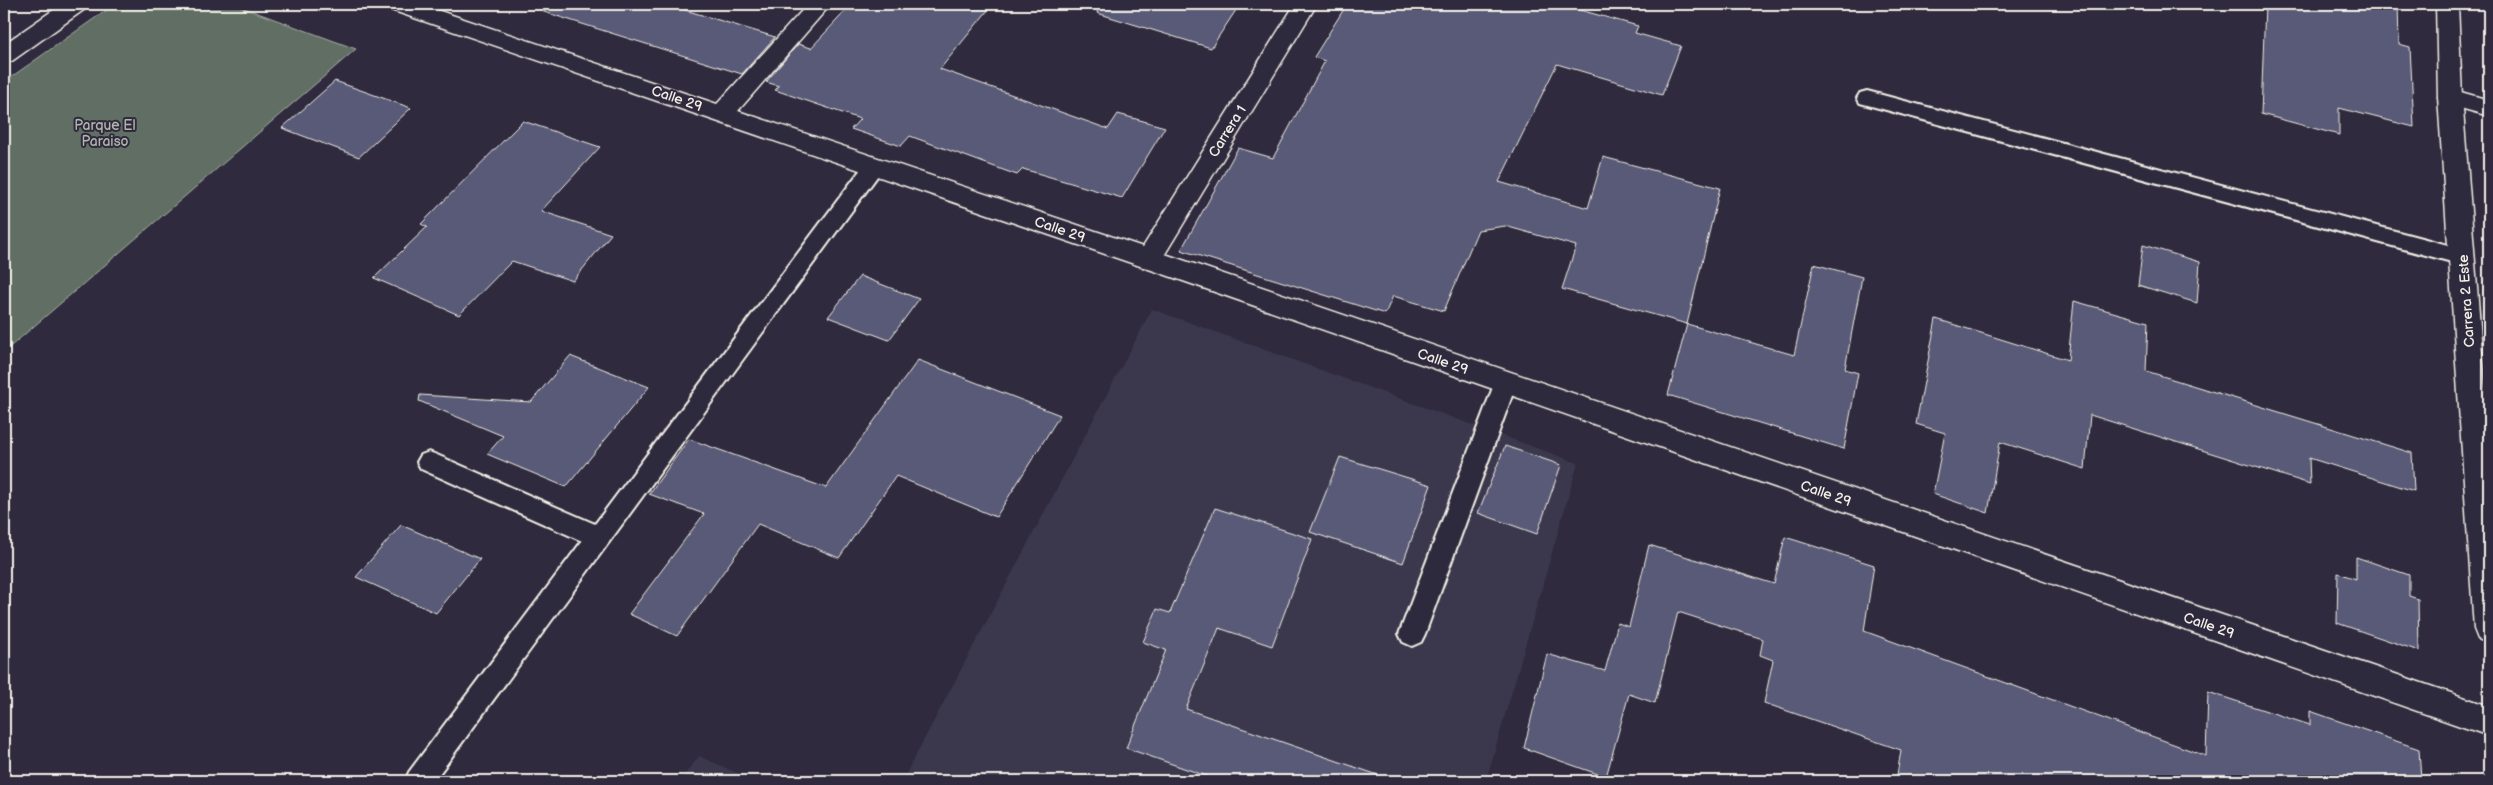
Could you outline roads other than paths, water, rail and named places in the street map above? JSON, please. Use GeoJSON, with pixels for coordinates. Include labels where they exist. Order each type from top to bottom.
{"type":"FeatureCollection","features":[{"type":"Feature","properties":{"kind":"street"},"geometry":{"type":"LineString","coordinates":[[4,54],[77,4]]}},
{"type":"Feature","properties":{"kind":"street","name":"Calle 29"},"geometry":{"type":"LineString","coordinates":[[396,4],[1148,259],[2489,721]]}},
{"type":"Feature","properties":{"kind":"street"},"geometry":{"type":"LineString","coordinates":[[722,114],[820,4]]}},
{"type":"Feature","properties":{"kind":"street","name":"Carrera 1"},"geometry":{"type":"LineString","coordinates":[[1148,259],[1306,4]]}},
{"type":"Feature","properties":{"kind":"street","name":"Carrera 2 Este"},"geometry":{"type":"LineString","coordinates":[[2447,4],[2450,97],[2489,629]]}},
{"type":"Feature","properties":{"kind":"street"},"geometry":{"type":"LineString","coordinates":[[2450,97],[2489,108]]}},
{"type":"Feature","properties":{"kind":"lane"},"geometry":{"type":"LineString","coordinates":[[1867,98],[2462,257]]}},
{"type":"Feature","properties":{"kind":"lane"},"geometry":{"type":"LineString","coordinates":[[418,781],[874,166]]}},
{"type":"Feature","properties":{"kind":"lane"},"geometry":{"type":"LineString","coordinates":[[1412,634],[1506,382]]}},
{"type":"Feature","properties":{"kind":"lane"},"geometry":{"type":"LineString","coordinates":[[430,462],[599,537]]}},
{"type":"Feature","properties":{"kind":"park label","name":"Parque El Paraiso"},"geometry":{"type":"Point","coordinates":[105,134]}}]}
